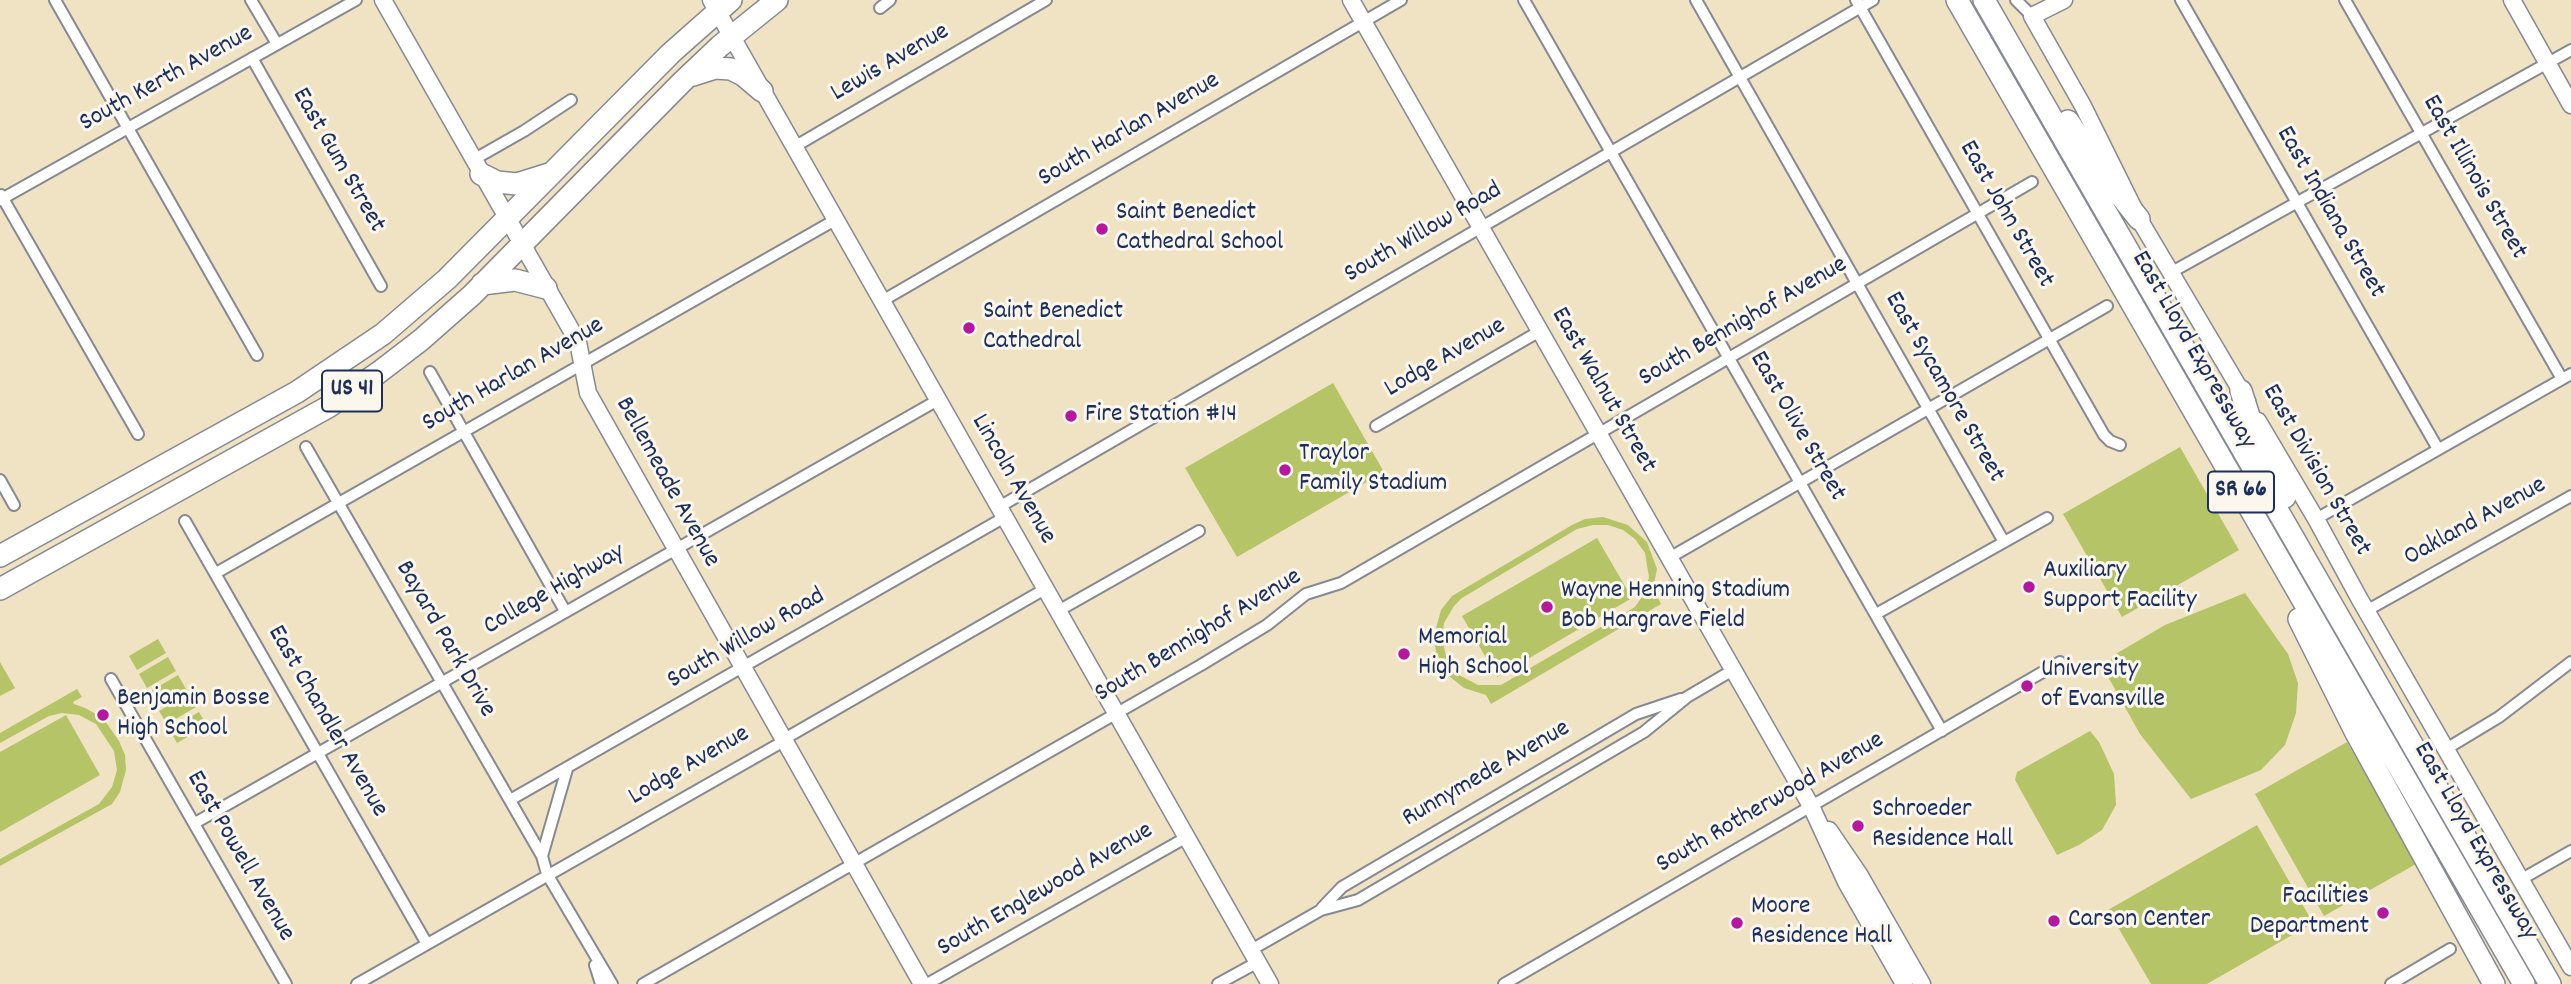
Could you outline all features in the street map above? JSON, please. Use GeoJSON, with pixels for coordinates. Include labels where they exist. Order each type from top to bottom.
{"type":"FeatureCollection","features":[{"type":"Feature","properties":{"kind":"highway","name":"US 41"},"geometry":{"type":"LineString","coordinates":[[0,589],[343,397],[421,340],[482,284],[685,79],[731,36],[777,0]]}},
{"type":"Feature","properties":{"kind":"highway","name":"East Lloyd Expressway"},"geometry":{"type":"LineString","coordinates":[[1957,0],[2524,984]]}},
{"type":"Feature","properties":{"kind":"highway","name":"East Lloyd Expressway"},"geometry":{"type":"LineString","coordinates":[[1984,0],[2550,984]]}},
{"type":"Feature","properties":{"kind":"highway","name":"US 41"},"geometry":{"type":"LineString","coordinates":[[0,556],[297,392],[358,353],[429,296],[720,4]]}},
{"type":"Feature","properties":{"kind":"highway"},"geometry":{"type":"LineString","coordinates":[[2020,61],[2057,104],[2112,185],[2139,219]]}},
{"type":"Feature","properties":{"kind":"highway"},"geometry":{"type":"LineString","coordinates":[[685,79],[708,69],[732,69],[762,91]]}},
{"type":"Feature","properties":{"kind":"highway"},"geometry":{"type":"LineString","coordinates":[[477,167],[503,183],[517,184],[554,172]]}},
{"type":"Feature","properties":{"kind":"highway"},"geometry":{"type":"LineString","coordinates":[[482,284],[516,280],[546,288]]}},
{"type":"Feature","properties":{"kind":"highway"},"geometry":{"type":"LineString","coordinates":[[2241,391],[2255,435],[2298,523],[2328,598]]}},
{"type":"Feature","properties":{"kind":"highway"},"geometry":{"type":"LineString","coordinates":[[143,477],[153,476],[162,483],[164,494],[157,502]]}},
{"type":"Feature","properties":{"kind":"highway"},"geometry":{"type":"LineString","coordinates":[[2243,496],[2342,708],[2494,984]]}},
{"type":"Feature","properties":{"kind":"street"},"geometry":{"type":"LineString","coordinates":[[55,0],[257,355]]}},
{"type":"Feature","properties":{"kind":"street"},"geometry":{"type":"LineString","coordinates":[[251,0],[277,44]]}},
{"type":"Feature","properties":{"kind":"street","name":"South Kerth Avenue"},"geometry":{"type":"LineString","coordinates":[[1,197],[356,0]]}},
{"type":"Feature","properties":{"kind":"street","name":"Bellemeade Avenue"},"geometry":{"type":"LineString","coordinates":[[383,0],[578,342],[588,393],[853,863],[925,984]]}},
{"type":"Feature","properties":{"kind":"street"},"geometry":{"type":"LineString","coordinates":[[880,8],[890,0]]}},
{"type":"Feature","properties":{"kind":"street","name":"Lewis Avenue"},"geometry":{"type":"LineString","coordinates":[[794,147],[1046,0]]}},
{"type":"Feature","properties":{"kind":"street","name":"East Walnut Street"},"geometry":{"type":"LineString","coordinates":[[1351,0],[1811,806],[1846,882],[1904,984]]}},
{"type":"Feature","properties":{"kind":"street","name":"South Harlan Avenue"},"geometry":{"type":"LineString","coordinates":[[882,301],[1401,0]]}},
{"type":"Feature","properties":{"kind":"street","name":"East Olive Street"},"geometry":{"type":"LineString","coordinates":[[1524,0],[1942,731]]}},
{"type":"Feature","properties":{"kind":"street","name":"East Sycamore Street"},"geometry":{"type":"LineString","coordinates":[[1696,0],[2004,542]]}},
{"type":"Feature","properties":{"kind":"street","name":"South Willow Road"},"geometry":{"type":"LineString","coordinates":[[510,800],[743,668],[1481,228],[1740,78],[1858,4],[1872,0]]}},
{"type":"Feature","properties":{"kind":"street","name":"East Division Street"},"geometry":{"type":"LineString","coordinates":[[2017,0],[2032,16],[2083,106],[2139,219],[2316,519],[2571,967]]}},
{"type":"Feature","properties":{"kind":"street"},"geometry":{"type":"LineString","coordinates":[[2032,16],[2064,0]]}},
{"type":"Feature","properties":{"kind":"street","name":"East Indiana Street"},"geometry":{"type":"LineString","coordinates":[[2181,0],[2438,449]]}},
{"type":"Feature","properties":{"kind":"street","name":"East Illinois Street"},"geometry":{"type":"LineString","coordinates":[[2345,0],[2566,376]]}},
{"type":"Feature","properties":{"kind":"street"},"geometry":{"type":"LineString","coordinates":[[2512,0],[2571,105]]}},
{"type":"Feature","properties":{"kind":"street","name":"Lincoln Avenue"},"geometry":{"type":"LineString","coordinates":[[720,4],[731,36],[1270,984]]}},
{"type":"Feature","properties":{"kind":"street","name":"East John Street"},"geometry":{"type":"LineString","coordinates":[[1858,4],[2105,435],[2110,441],[2120,445]]}},
{"type":"Feature","properties":{"kind":"street"},"geometry":{"type":"LineString","coordinates":[[2170,273],[2571,50]]}},
{"type":"Feature","properties":{"kind":"street","name":"East Gum Street"},"geometry":{"type":"LineString","coordinates":[[252,58],[382,286]]}},
{"type":"Feature","properties":{"kind":"street"},"geometry":{"type":"LineString","coordinates":[[477,167],[571,100]]}},
{"type":"Feature","properties":{"kind":"street","name":"South Bennighof Avenue"},"geometry":{"type":"LineString","coordinates":[[643,984],[1116,714],[1267,625],[1306,594],[1341,583],[2032,182]]}},
{"type":"Feature","properties":{"kind":"street"},"geometry":{"type":"LineString","coordinates":[[1,197],[138,434]]}},
{"type":"Feature","properties":{"kind":"street","name":"South Harlan Avenue"},"geometry":{"type":"LineString","coordinates":[[216,573],[835,220]]}},
{"type":"Feature","properties":{"kind":"street"},"geometry":{"type":"LineString","coordinates":[[1669,558],[2106,306]]}},
{"type":"Feature","properties":{"kind":"street","name":"Lodge Avenue"},"geometry":{"type":"LineString","coordinates":[[1376,426],[1540,331]]}},
{"type":"Feature","properties":{"kind":"street"},"geometry":{"type":"LineString","coordinates":[[430,372],[565,611]]}},
{"type":"Feature","properties":{"kind":"street"},"geometry":{"type":"LineString","coordinates":[[2316,519],[2566,376]]}},
{"type":"Feature","properties":{"kind":"street","name":"College Highway"},"geometry":{"type":"LineString","coordinates":[[195,823],[938,400]]}},
{"type":"Feature","properties":{"kind":"street","name":"Bayard Park Drive"},"geometry":{"type":"LineString","coordinates":[[306,447],[542,856],[547,874]]}},
{"type":"Feature","properties":{"kind":"street"},"geometry":{"type":"LineString","coordinates":[[0,480],[14,505]]}},
{"type":"Feature","properties":{"kind":"street","name":"Oakland Avenue"},"geometry":{"type":"LineString","coordinates":[[2366,611],[2571,496]]}},
{"type":"Feature","properties":{"kind":"street"},"geometry":{"type":"LineString","coordinates":[[1876,614],[2047,518]]}},
{"type":"Feature","properties":{"kind":"street","name":"East Chandler Avenue"},"geometry":{"type":"LineString","coordinates":[[185,522],[427,944]]}},
{"type":"Feature","properties":{"kind":"street"},"geometry":{"type":"LineString","coordinates":[[1058,611],[1199,530]]}},
{"type":"Feature","properties":{"kind":"street","name":"Lodge Avenue"},"geometry":{"type":"LineString","coordinates":[[356,984],[1045,589]]}},
{"type":"Feature","properties":{"kind":"street","name":"South Rotherwood Avenue"},"geometry":{"type":"LineString","coordinates":[[1504,984],[2060,662]]}},
{"type":"Feature","properties":{"kind":"street"},"geometry":{"type":"LineString","coordinates":[[2446,749],[2499,717],[2571,662]]}},
{"type":"Feature","properties":{"kind":"street","name":"Runnymede Avenue"},"geometry":{"type":"LineString","coordinates":[[1321,910],[1358,900],[1644,732],[1687,697],[1733,670]]}},
{"type":"Feature","properties":{"kind":"street","name":"East Powell Avenue"},"geometry":{"type":"LineString","coordinates":[[111,679],[286,984]]}},
{"type":"Feature","properties":{"kind":"street","name":"Runnymede Avenue"},"geometry":{"type":"LineString","coordinates":[[1218,984],[1321,910],[1342,887],[1636,714],[1687,697]]}},
{"type":"Feature","properties":{"kind":"street"},"geometry":{"type":"LineString","coordinates":[[542,856],[567,769]]}},
{"type":"Feature","properties":{"kind":"street","name":"East Walnut Street"},"geometry":{"type":"LineString","coordinates":[[1811,806],[1847,856],[1922,984]]}},
{"type":"Feature","properties":{"kind":"street","name":"South Englewood Avenue"},"geometry":{"type":"LineString","coordinates":[[925,984],[1187,837]]}},
{"type":"Feature","properties":{"kind":"street"},"geometry":{"type":"LineString","coordinates":[[2521,880],[2571,851]]}},
{"type":"Feature","properties":{"kind":"street"},"geometry":{"type":"LineString","coordinates":[[547,874],[612,984]]}},
{"type":"Feature","properties":{"kind":"street"},"geometry":{"type":"LineString","coordinates":[[2391,984],[2450,949]]}},
{"type":"Feature","properties":{"kind":"street"},"geometry":{"type":"LineString","coordinates":[[592,953],[601,984]]}},
{"type":"Feature","properties":{"kind":"green space","name":"Traylor Family Stadium"},"geometry":{"type":"Polygon","coordinates":[[[1333,383],[1384,472],[1237,557],[1185,468],[1333,383]]]}},
{"type":"Feature","properties":{"kind":"green space"},"geometry":{"type":"Polygon","coordinates":[[[2180,447],[2239,550],[2122,617],[2063,514],[2180,447]]]}},
{"type":"Feature","properties":{"kind":"green space"},"geometry":{"type":"Polygon","coordinates":[[[1603,517],[1628,525],[1647,542],[1657,569],[1651,599],[1657,596],[1661,604],[1491,704],[1486,695],[1464,688],[1449,676],[1436,653],[1434,636],[1441,610],[1452,596],[1585,519],[1603,517]],[[1608,525],[1577,529],[1462,598],[1454,606],[1444,623],[1442,638],[1447,660],[1459,675],[1478,685],[1501,685],[1635,607],[1644,594],[1649,577],[1645,553],[1635,539],[1623,530],[1608,525]]]}},
{"type":"Feature","properties":{"kind":"green space","name":"Wayne Henning Stadium Bob Hargrave Field"},"geometry":{"type":"Polygon","coordinates":[[[1597,538],[1632,598],[1497,677],[1462,616],[1597,538]]]}},
{"type":"Feature","properties":{"kind":"green space"},"geometry":{"type":"Polygon","coordinates":[[[2245,593],[2288,654],[2298,683],[2296,713],[2285,745],[2261,770],[2191,799],[2140,734],[2107,675],[2109,663],[2114,655],[2165,625],[2245,593]]]}},
{"type":"Feature","properties":{"kind":"green space"},"geometry":{"type":"Polygon","coordinates":[[[158,639],[166,653],[137,670],[129,656],[158,639]]]}},
{"type":"Feature","properties":{"kind":"green space"},"geometry":{"type":"Polygon","coordinates":[[[168,657],[176,671],[147,688],[139,674],[168,657]]]}},
{"type":"Feature","properties":{"kind":"green space"},"geometry":{"type":"Polygon","coordinates":[[[0,662],[15,688],[0,696],[0,662]]]}},
{"type":"Feature","properties":{"kind":"green space"},"geometry":{"type":"Polygon","coordinates":[[[178,675],[186,689],[156,706],[149,692],[178,675]]]}},
{"type":"Feature","properties":{"kind":"green space"},"geometry":{"type":"Polygon","coordinates":[[[77,689],[82,697],[73,702],[74,704],[103,718],[125,755],[126,770],[120,792],[112,804],[0,866],[0,859],[99,804],[112,787],[117,770],[114,751],[96,724],[79,715],[62,713],[49,716],[0,743],[0,733],[77,689]]]}},
{"type":"Feature","properties":{"kind":"green space"},"geometry":{"type":"Polygon","coordinates":[[[188,694],[196,707],[167,724],[159,711],[188,694]]]}},
{"type":"Feature","properties":{"kind":"green space"},"geometry":{"type":"Polygon","coordinates":[[[199,712],[207,726],[177,743],[169,729],[199,712]]]}},
{"type":"Feature","properties":{"kind":"green space"},"geometry":{"type":"Polygon","coordinates":[[[66,715],[100,775],[0,832],[0,752],[66,715]]]}},
{"type":"Feature","properties":{"kind":"green space"},"geometry":{"type":"Polygon","coordinates":[[[2090,731],[2099,742],[2114,774],[2116,805],[2102,830],[2057,855],[2015,780],[2017,772],[2090,731]]]}},
{"type":"Feature","properties":{"kind":"green space"},"geometry":{"type":"Polygon","coordinates":[[[2347,742],[2416,864],[2324,916],[2255,794],[2347,742]]]}},
{"type":"Feature","properties":{"kind":"green space"},"geometry":{"type":"Polygon","coordinates":[[[2257,825],[2313,923],[2207,984],[2151,984],[2108,910],[2257,825]]]}},
{"type":"Feature","properties":{"kind":"place","name":"Saint Benedict Cathedral School"},"geometry":{"type":"Point","coordinates":[1102,229]}},
{"type":"Feature","properties":{"kind":"place","name":"Saint Benedict Cathedral"},"geometry":{"type":"Point","coordinates":[969,328]}},
{"type":"Feature","properties":{"kind":"place","name":"Fire Station #14"},"geometry":{"type":"Point","coordinates":[1071,416]}},
{"type":"Feature","properties":{"kind":"place","name":"Traylor Family Stadium"},"geometry":{"type":"Point","coordinates":[1285,470]}},
{"type":"Feature","properties":{"kind":"place","name":"Auxiliary Support Facility"},"geometry":{"type":"Point","coordinates":[2029,587]}},
{"type":"Feature","properties":{"kind":"place","name":"Wayne Henning Stadium Bob Hargrave Field"},"geometry":{"type":"Point","coordinates":[1547,607]}},
{"type":"Feature","properties":{"kind":"place","name":"Memorial High School"},"geometry":{"type":"Point","coordinates":[1404,654]}},
{"type":"Feature","properties":{"kind":"place","name":"University of Evansville"},"geometry":{"type":"Point","coordinates":[2027,686]}},
{"type":"Feature","properties":{"kind":"place","name":"Benjamin Bosse High School"},"geometry":{"type":"Point","coordinates":[103,715]}},
{"type":"Feature","properties":{"kind":"place","name":"Schroeder Residence Hall"},"geometry":{"type":"Point","coordinates":[1858,826]}},
{"type":"Feature","properties":{"kind":"place","name":"Facilities Department"},"geometry":{"type":"Point","coordinates":[2383,913]}},
{"type":"Feature","properties":{"kind":"place","name":"Carson Center"},"geometry":{"type":"Point","coordinates":[2054,921]}},
{"type":"Feature","properties":{"kind":"place","name":"Moore Residence Hall"},"geometry":{"type":"Point","coordinates":[1737,923]}}]}
